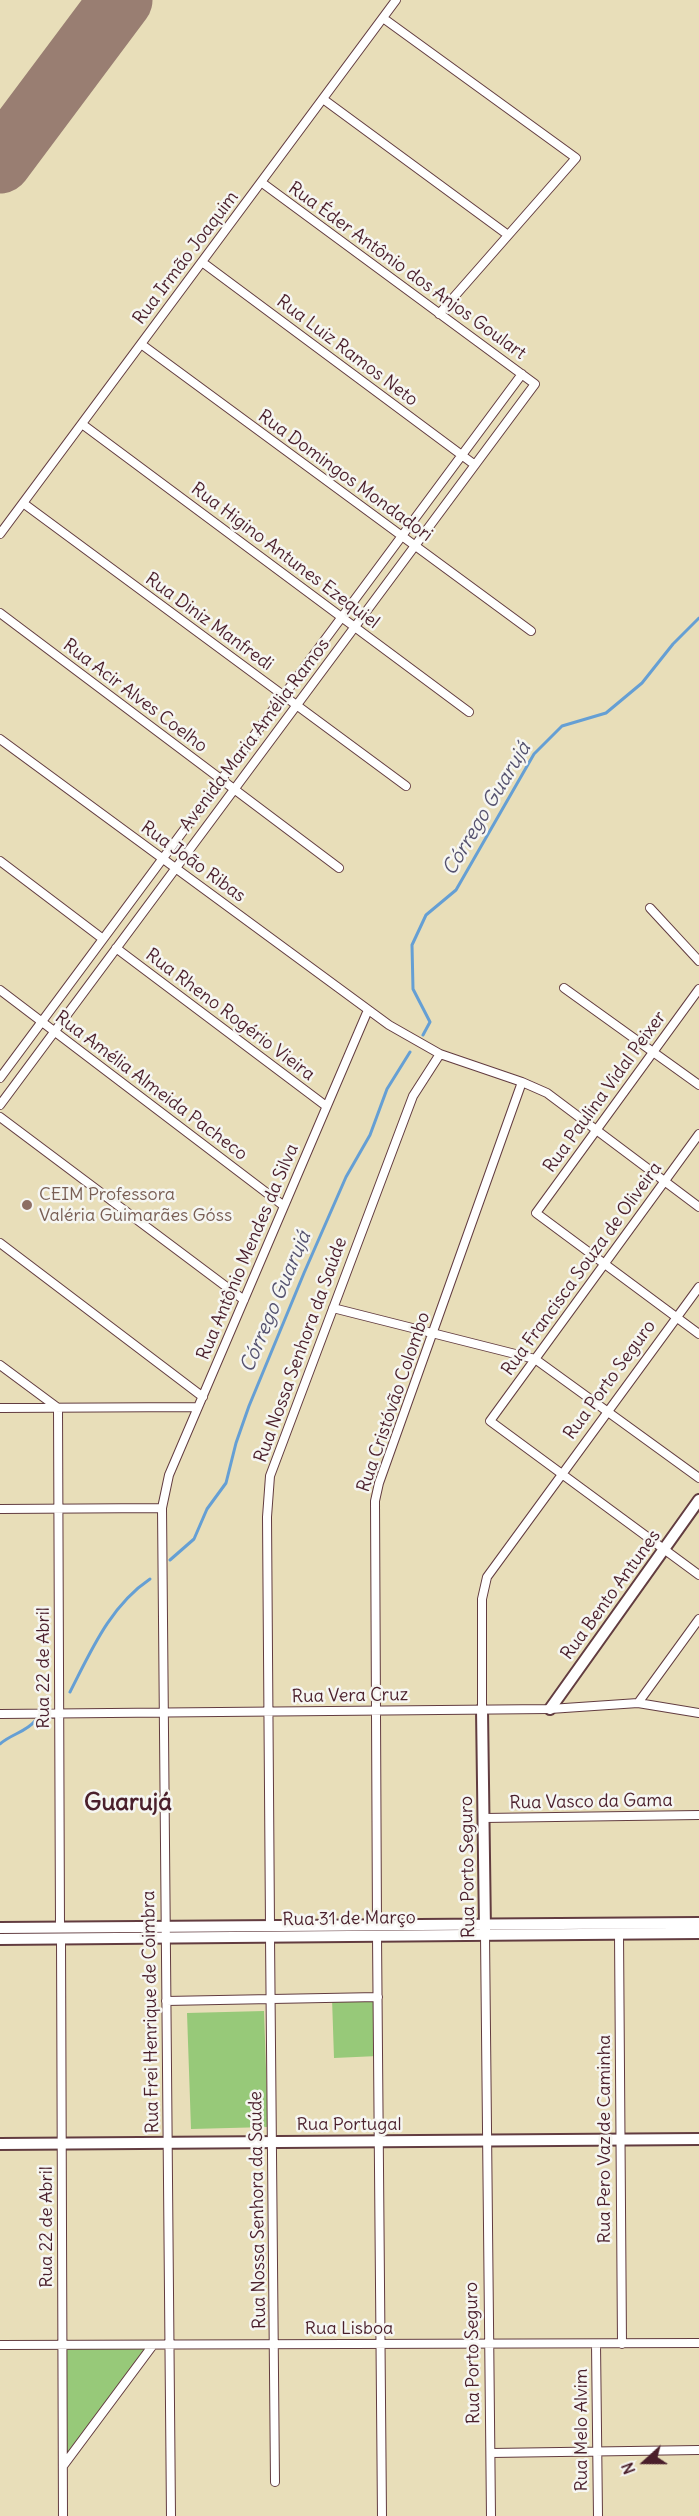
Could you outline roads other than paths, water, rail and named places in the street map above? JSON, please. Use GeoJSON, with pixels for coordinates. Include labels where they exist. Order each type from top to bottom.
{"type":"FeatureCollection","features":[{"type":"Feature","properties":{"kind":"street","name":"Rua Irmão Joaquim"},"geometry":{"type":"LineString","coordinates":[[0,534],[396,0]]}},
{"type":"Feature","properties":{"kind":"street"},"geometry":{"type":"LineString","coordinates":[[383,18],[576,158],[439,314]]}},
{"type":"Feature","properties":{"kind":"street"},"geometry":{"type":"LineString","coordinates":[[323,99],[508,235]]}},
{"type":"Feature","properties":{"kind":"street","name":"Rua Éder Antônio dos Anjos Goulart"},"geometry":{"type":"LineString","coordinates":[[261,182],[535,384]]}},
{"type":"Feature","properties":{"kind":"street","name":"Rua Luiz Ramos Neto"},"geometry":{"type":"LineString","coordinates":[[202,262],[474,465]]}},
{"type":"Feature","properties":{"kind":"street","name":"Rua Domingos Mondadori"},"geometry":{"type":"LineString","coordinates":[[141,344],[531,631]]}},
{"type":"Feature","properties":{"kind":"street","name":"Avenida Maria Amélia Ramos"},"geometry":{"type":"LineString","coordinates":[[0,1078],[522,374]]}},
{"type":"Feature","properties":{"kind":"street","name":"Avenida Maria Amélia Ramos"},"geometry":{"type":"LineString","coordinates":[[0,1105],[535,384]]}},
{"type":"Feature","properties":{"kind":"street","name":"Rua Higino Antunes Ezequiel"},"geometry":{"type":"LineString","coordinates":[[82,424],[469,712]]}},
{"type":"Feature","properties":{"kind":"street","name":"Rua Diniz Manfredi"},"geometry":{"type":"LineString","coordinates":[[23,503],[406,786]]}},
{"type":"Feature","properties":{"kind":"street","name":"Rua Acir Alves Coelho"},"geometry":{"type":"LineString","coordinates":[[0,613],[339,867]]}},
{"type":"Feature","properties":{"kind":"street","name":"Rua João Ribas"},"geometry":{"type":"LineString","coordinates":[[0,739],[408,1037],[440,1054],[522,1082],[547,1094],[699,1207]]}},
{"type":"Feature","properties":{"kind":"street"},"geometry":{"type":"LineString","coordinates":[[0,861],[103,939]]}},
{"type":"Feature","properties":{"kind":"street"},"geometry":{"type":"LineString","coordinates":[[650,908],[699,961]]}},
{"type":"Feature","properties":{"kind":"street","name":"Rua Rheno Rogério Vieira"},"geometry":{"type":"LineString","coordinates":[[116,948],[327,1106]]}},
{"type":"Feature","properties":{"kind":"street"},"geometry":{"type":"LineString","coordinates":[[564,988],[699,1085]]}},
{"type":"Feature","properties":{"kind":"street","name":"Rua Paulina Vidal Peixer"},"geometry":{"type":"LineString","coordinates":[[604,1264],[536,1213],[699,989]]}},
{"type":"Feature","properties":{"kind":"street","name":"Rua Amélia Almeida Pacheco"},"geometry":{"type":"LineString","coordinates":[[0,990],[284,1206]]}},
{"type":"Feature","properties":{"kind":"street","name":"Rua Antônio Mendes da Silva"},"geometry":{"type":"LineString","coordinates":[[162,1508],[169,1475],[368,1010]]}},
{"type":"Feature","properties":{"kind":"street","name":"Rua Nossa Senhora da Saúde"},"geometry":{"type":"LineString","coordinates":[[275,2482],[267,1517],[270,1476],[412,1096],[440,1054]]}},
{"type":"Feature","properties":{"kind":"street","name":"Rua Cristóvão Colombo"},"geometry":{"type":"LineString","coordinates":[[382,2516],[375,1501],[379,1483],[522,1082]]}},
{"type":"Feature","properties":{"kind":"street"},"geometry":{"type":"LineString","coordinates":[[0,1117],[244,1300]]}},
{"type":"Feature","properties":{"kind":"street","name":"Rua Francisca Souza de Oliveira"},"geometry":{"type":"LineString","coordinates":[[561,1474],[490,1421],[699,1134]]}},
{"type":"Feature","properties":{"kind":"street"},"geometry":{"type":"LineString","coordinates":[[0,1243],[203,1397]]}},
{"type":"Feature","properties":{"kind":"street"},"geometry":{"type":"LineString","coordinates":[[604,1264],[699,1334]]}},
{"type":"Feature","properties":{"kind":"street","name":"Rua Porto Seguro"},"geometry":{"type":"LineString","coordinates":[[491,2516],[482,1599],[487,1576],[699,1287]]}},
{"type":"Feature","properties":{"kind":"street"},"geometry":{"type":"LineString","coordinates":[[333,1308],[535,1359],[699,1478]]}},
{"type":"Feature","properties":{"kind":"street"},"geometry":{"type":"LineString","coordinates":[[0,1365],[58,1408]]}},
{"type":"Feature","properties":{"kind":"street"},"geometry":{"type":"LineString","coordinates":[[0,1408],[198,1407]]}},
{"type":"Feature","properties":{"kind":"street","name":"Rua 22 de Abril"},"geometry":{"type":"LineString","coordinates":[[58,1408],[63,2516]]}},
{"type":"Feature","properties":{"kind":"street"},"geometry":{"type":"LineString","coordinates":[[561,1474],[699,1575]]}},
{"type":"Feature","properties":{"kind":"street","name":"Rua Bento Antunes"},"geometry":{"type":"LineString","coordinates":[[550,1709],[699,1500]]}},
{"type":"Feature","properties":{"kind":"street"},"geometry":{"type":"LineString","coordinates":[[0,1509],[162,1508]]}},
{"type":"Feature","properties":{"kind":"street","name":"Rua Frei Henrique de Coimbra"},"geometry":{"type":"LineString","coordinates":[[162,1508],[171,2516]]}},
{"type":"Feature","properties":{"kind":"street"},"geometry":{"type":"LineString","coordinates":[[638,1703],[699,1619]]}},
{"type":"Feature","properties":{"kind":"street","name":"Rua Vera Cruz"},"geometry":{"type":"LineString","coordinates":[[0,1714],[550,1709],[638,1703],[699,1713]]}},
{"type":"Feature","properties":{"kind":"street","name":"Rua Vasco da Gama"},"geometry":{"type":"LineString","coordinates":[[484,1818],[699,1815]]}},
{"type":"Feature","properties":{"kind":"street","name":"Rua 31 de Março"},"geometry":{"type":"LineString","coordinates":[[0,1939],[61,1933],[485,1930],[699,1923]]}},
{"type":"Feature","properties":{"kind":"street","name":"Rua 31 de Março"},"geometry":{"type":"LineString","coordinates":[[0,1928],[61,1933]]}},
{"type":"Feature","properties":{"kind":"street","name":"Rua 31 de Março"},"geometry":{"type":"LineString","coordinates":[[485,1930],[619,1934],[699,1933]]}},
{"type":"Feature","properties":{"kind":"street","name":"Rua Pero Vaz de Caminha"},"geometry":{"type":"LineString","coordinates":[[619,1934],[622,2343]]}},
{"type":"Feature","properties":{"kind":"street"},"geometry":{"type":"LineString","coordinates":[[166,2001],[378,1997]]}},
{"type":"Feature","properties":{"kind":"street","name":"Rua Portugal"},"geometry":{"type":"LineString","coordinates":[[0,2144],[699,2139]]}},
{"type":"Feature","properties":{"kind":"street","name":"Rua Lisboa"},"geometry":{"type":"LineString","coordinates":[[0,2345],[699,2343]]}},
{"type":"Feature","properties":{"kind":"street","name":"Rua Melo Alvim"},"geometry":{"type":"LineString","coordinates":[[596,2344],[598,2516]]}},
{"type":"Feature","properties":{"kind":"street"},"geometry":{"type":"LineString","coordinates":[[63,2466],[153,2345]]}},
{"type":"Feature","properties":{"kind":"street"},"geometry":{"type":"LineString","coordinates":[[491,2453],[699,2450]]}},
{"type":"Feature","properties":{"kind":"waterway","name":"Córrego Guarujá"},"geometry":{"type":"LineString","coordinates":[[423,1035],[430,1022],[413,989],[412,945],[426,915],[456,890],[534,754],[562,726],[606,713],[642,683],[673,644],[699,618]]}},
{"type":"Feature","properties":{"kind":"waterway","name":"Córrego Guarujá"},"geometry":{"type":"LineString","coordinates":[[170,1560],[194,1539],[207,1509],[226,1483],[236,1443],[249,1406],[304,1273],[346,1177],[370,1135],[387,1089],[410,1052]]}},
{"type":"Feature","properties":{"kind":"waterway","name":"Córrego Guarujá"},"geometry":{"type":"LineString","coordinates":[[70,1692],[103,1630],[124,1602],[150,1579]]}},
{"type":"Feature","properties":{"kind":"waterway","name":"Córrego Guarujá"},"geometry":{"type":"LineString","coordinates":[[0,1744],[35,1721]]}},
{"type":"Feature","properties":{"kind":"place","name":"CEIM Professora Valéria Guimarães Góss"},"geometry":{"type":"Point","coordinates":[27,1205]}},
{"type":"Feature","properties":{"kind":"district","name":"Guarujá"},"geometry":{"type":"Point","coordinates":[128,1803]}}]}
